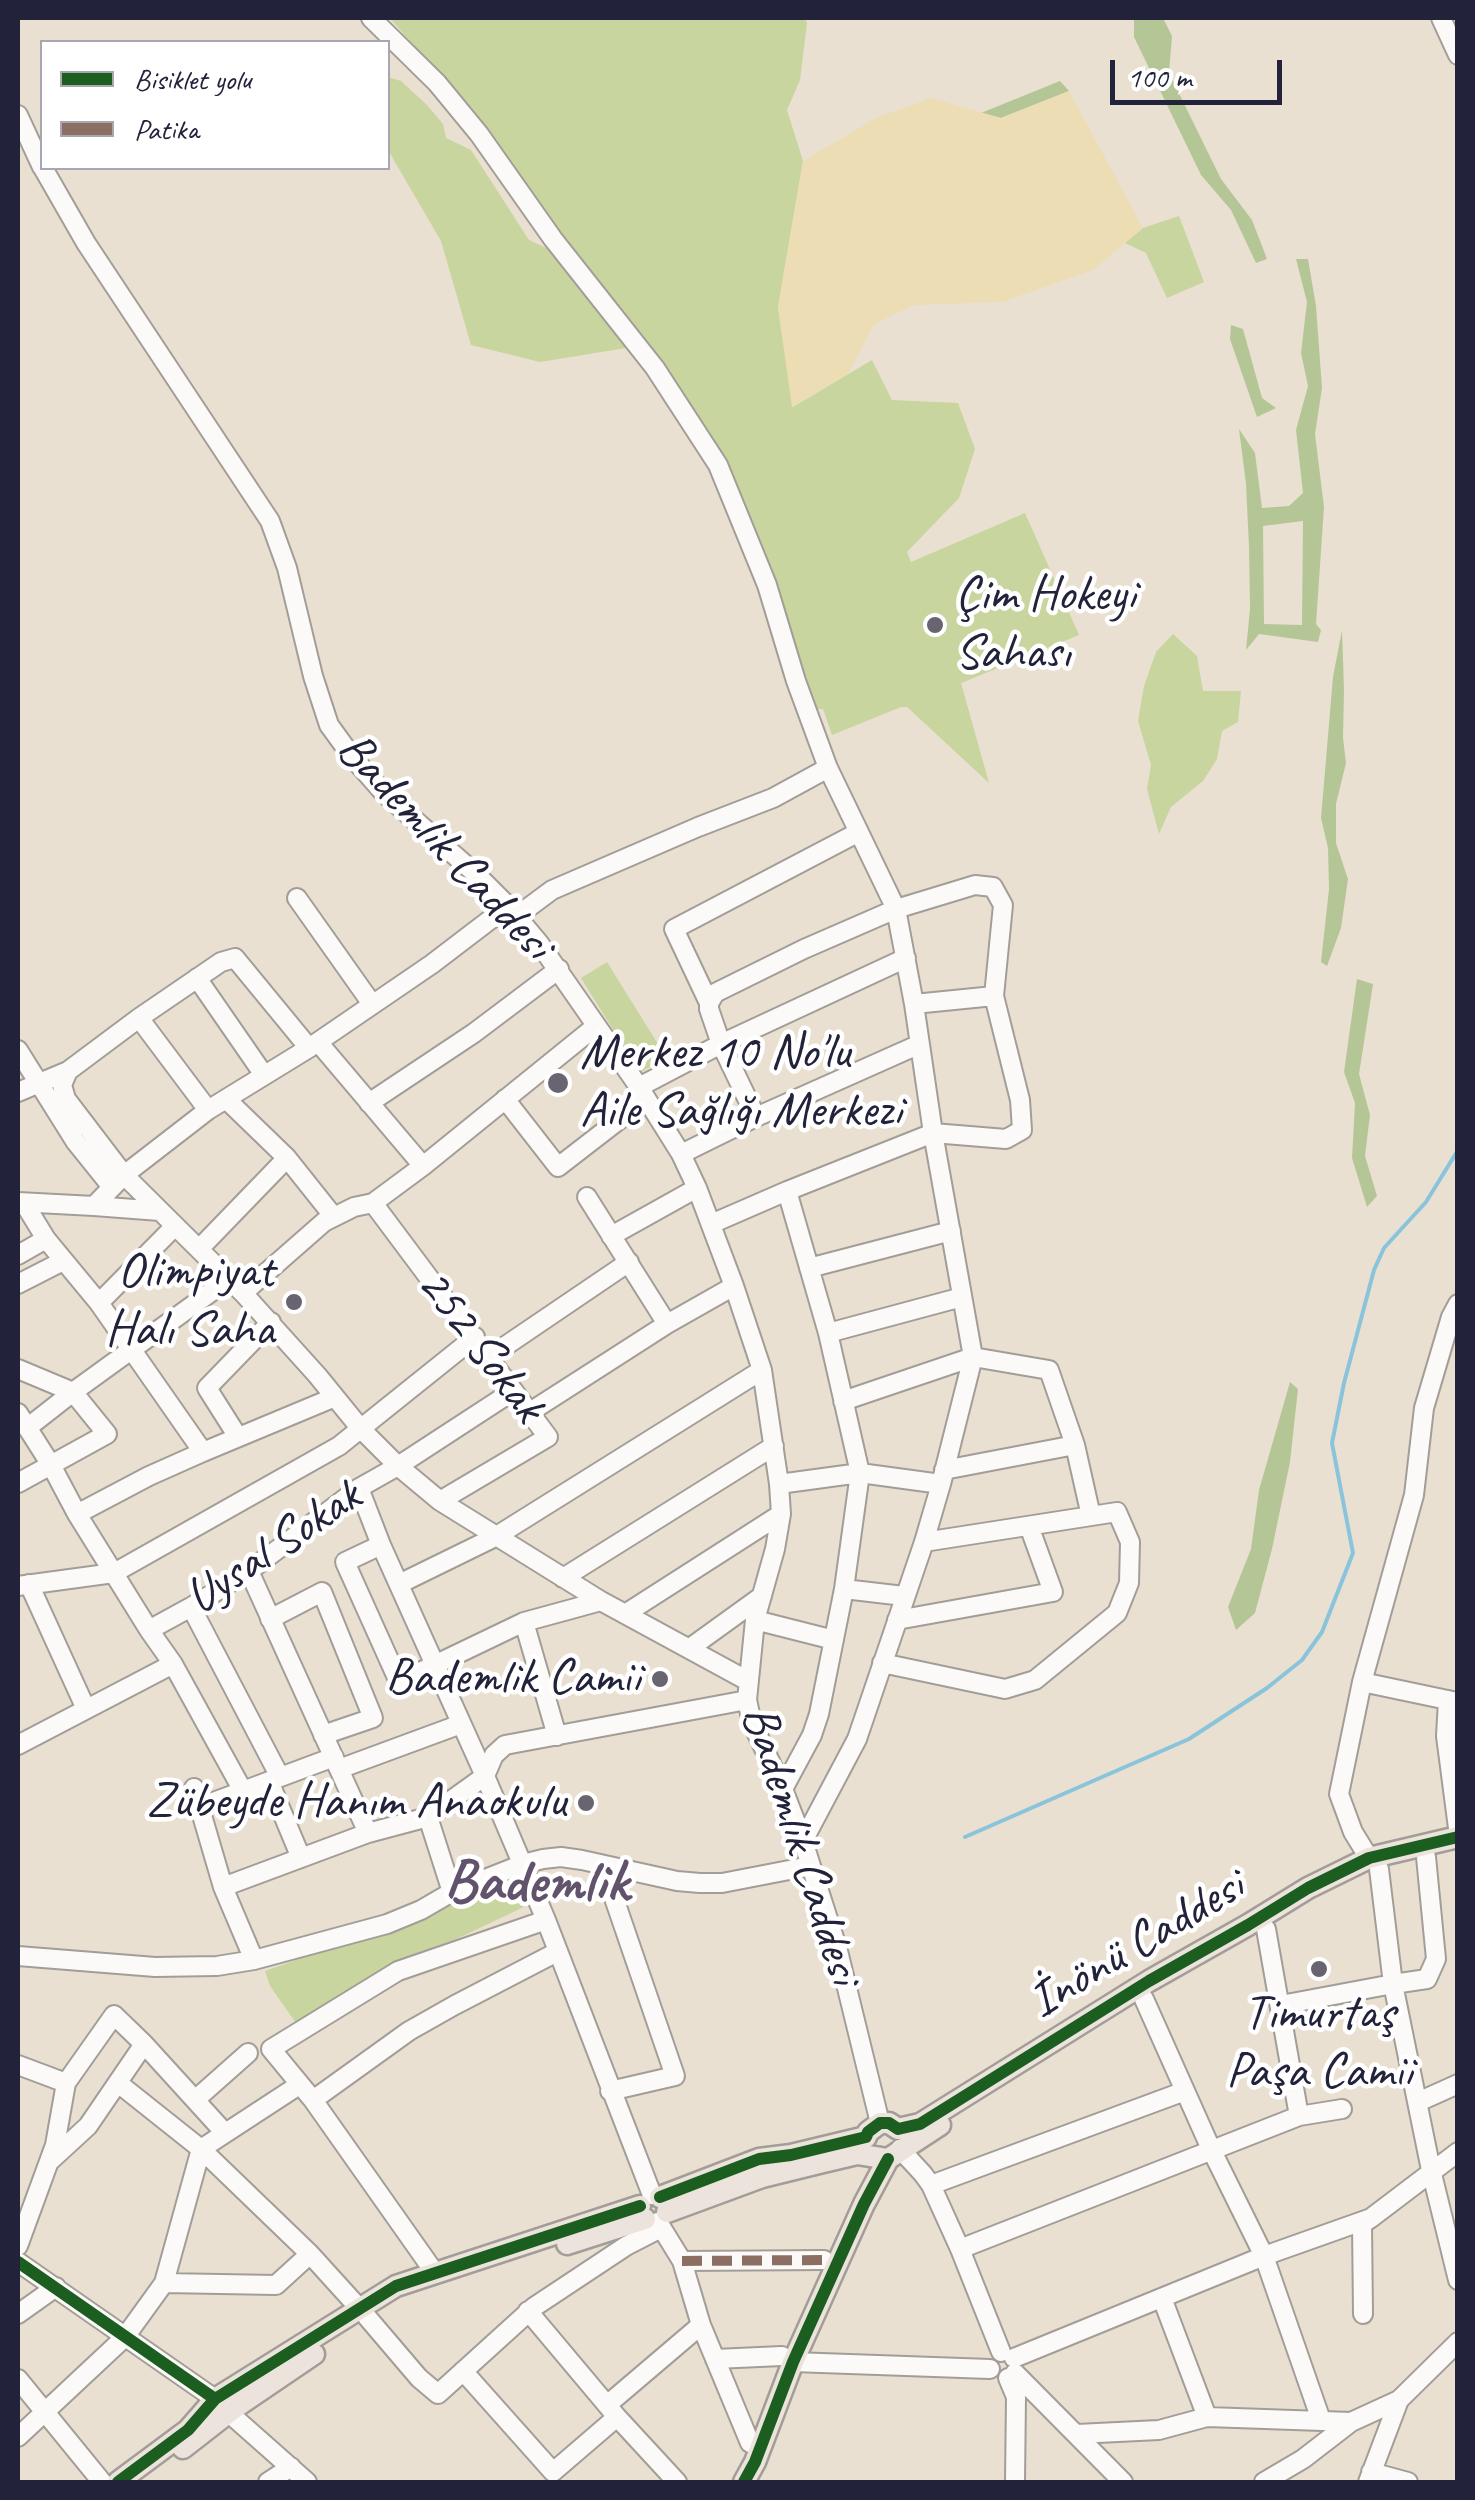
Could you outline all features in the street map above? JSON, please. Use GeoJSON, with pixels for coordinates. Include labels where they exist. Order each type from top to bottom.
{"type":"FeatureCollection","features":[{"type":"Feature","properties":{"kind":"main road","name":"İnönü Caddesi"},"geometry":{"type":"LineString","coordinates":[[882,2141],[920,2124],[1308,1888],[1458,1837]]}},
{"type":"Feature","properties":{"kind":"main road","name":"İnönü Caddesi"},"geometry":{"type":"LineString","coordinates":[[882,2141],[1144,1999],[1318,1896],[1366,1872],[1374,1863],[1426,1857],[1458,1848]]}},
{"type":"Feature","properties":{"kind":"main road"},"geometry":{"type":"LineString","coordinates":[[364,2312],[655,2211],[762,2177],[856,2154],[882,2141]]}},
{"type":"Feature","properties":{"kind":"main road"},"geometry":{"type":"LineString","coordinates":[[741,2482],[755,2462],[787,2359],[824,2260],[882,2141]]}},
{"type":"Feature","properties":{"kind":"main road"},"geometry":{"type":"LineString","coordinates":[[741,2482],[750,2443],[787,2359],[864,2204],[882,2141]]}},
{"type":"Feature","properties":{"kind":"main road"},"geometry":{"type":"LineString","coordinates":[[118,2482],[396,2286],[655,2211]]}},
{"type":"Feature","properties":{"kind":"main road"},"geometry":{"type":"LineString","coordinates":[[138,2482],[225,2404]]}},
{"type":"Feature","properties":{"kind":"street"},"geometry":{"type":"LineString","coordinates":[[371,18],[437,83],[479,134],[552,239],[655,368],[718,464],[767,584],[828,768],[896,909],[973,1358],[924,1542],[856,1739],[803,1841]]}},
{"type":"Feature","properties":{"kind":"street"},"geometry":{"type":"LineString","coordinates":[[1441,18],[1458,55]]}},
{"type":"Feature","properties":{"kind":"street","name":"Bademlik Caddesi"},"geometry":{"type":"LineString","coordinates":[[18,115],[40,161]]}},
{"type":"Feature","properties":{"kind":"street","name":"Bademlik Caddesi"},"geometry":{"type":"LineString","coordinates":[[45,170],[86,244],[270,521],[287,568],[329,725],[384,793],[513,911],[559,969],[642,1093],[681,1154],[697,1188],[762,1370],[779,1484],[781,1514],[755,1620],[747,1700],[752,1723],[803,1841],[837,1948],[882,2141]]}},
{"type":"Feature","properties":{"kind":"street"},"geometry":{"type":"LineString","coordinates":[[94,1206],[118,1181],[208,1110],[513,911],[552,890],[774,798],[828,768]]}},
{"type":"Feature","properties":{"kind":"street"},"geometry":{"type":"LineString","coordinates":[[756,1117],[721,1044],[709,1003],[674,928],[859,832]]}},
{"type":"Feature","properties":{"kind":"street"},"geometry":{"type":"LineString","coordinates":[[709,1003],[720,989],[896,909],[975,884],[993,887],[1004,905],[994,996],[1020,1100],[1022,1130],[1006,1139],[933,1133],[711,1224]]}},
{"type":"Feature","properties":{"kind":"street"},"geometry":{"type":"LineString","coordinates":[[297,898],[372,1004]]}},
{"type":"Feature","properties":{"kind":"street"},"geometry":{"type":"LineString","coordinates":[[18,1092],[68,1071],[220,962],[236,958],[423,1166]]}},
{"type":"Feature","properties":{"kind":"street"},"geometry":{"type":"LineString","coordinates":[[505,1099],[558,1167],[642,1093],[721,1044],[906,958]]}},
{"type":"Feature","properties":{"kind":"street"},"geometry":{"type":"LineString","coordinates":[[369,1103],[474,1033],[559,969]]}},
{"type":"Feature","properties":{"kind":"street"},"geometry":{"type":"LineString","coordinates":[[197,978],[264,1076]]}},
{"type":"Feature","properties":{"kind":"street"},"geometry":{"type":"LineString","coordinates":[[914,1004],[994,996]]}},
{"type":"Feature","properties":{"kind":"street"},"geometry":{"type":"LineString","coordinates":[[138,1018],[208,1110]]}},
{"type":"Feature","properties":{"kind":"street"},"geometry":{"type":"LineString","coordinates":[[243,1293],[324,1222],[373,1202],[423,1166],[596,1026]]}},
{"type":"Feature","properties":{"kind":"street"},"geometry":{"type":"LineString","coordinates":[[681,1154],[920,1044]]}},
{"type":"Feature","properties":{"kind":"street"},"geometry":{"type":"LineString","coordinates":[[18,1050],[75,1141],[118,1181],[160,1211],[243,1293],[398,1466],[440,1501],[495,1537],[624,1614],[748,1680]]}},
{"type":"Feature","properties":{"kind":"street"},"geometry":{"type":"LineString","coordinates":[[68,1071],[62,1085],[66,1099],[118,1181]]}},
{"type":"Feature","properties":{"kind":"street"},"geometry":{"type":"LineString","coordinates":[[226,1099],[286,1158],[334,1217]]}},
{"type":"Feature","properties":{"kind":"street"},"geometry":{"type":"LineString","coordinates":[[199,1249],[286,1158]]}},
{"type":"Feature","properties":{"kind":"street"},"geometry":{"type":"LineString","coordinates":[[610,1236],[697,1188]]}},
{"type":"Feature","properties":{"kind":"street"},"geometry":{"type":"LineString","coordinates":[[783,1789],[819,1714],[844,1590],[860,1473],[828,1333],[786,1191]]}},
{"type":"Feature","properties":{"kind":"street"},"geometry":{"type":"LineString","coordinates":[[587,1197],[667,1324]]}},
{"type":"Feature","properties":{"kind":"street"},"geometry":{"type":"LineString","coordinates":[[21,1202],[160,1211]]}},
{"type":"Feature","properties":{"kind":"street"},"geometry":{"type":"LineString","coordinates":[[21,1202],[133,1350],[203,1452]]}},
{"type":"Feature","properties":{"kind":"street","name":"252 Sokak"},"geometry":{"type":"LineString","coordinates":[[373,1202],[548,1437],[440,1501]]}},
{"type":"Feature","properties":{"kind":"street"},"geometry":{"type":"LineString","coordinates":[[99,1304],[175,1226]]}},
{"type":"Feature","properties":{"kind":"street"},"geometry":{"type":"LineString","coordinates":[[809,1268],[951,1231]]}},
{"type":"Feature","properties":{"kind":"street"},"geometry":{"type":"LineString","coordinates":[[18,1254],[46,1238]]}},
{"type":"Feature","properties":{"kind":"street"},"geometry":{"type":"LineString","coordinates":[[18,1284],[63,1261]]}},
{"type":"Feature","properties":{"kind":"street"},"geometry":{"type":"LineString","coordinates":[[490,1357],[629,1262]]}},
{"type":"Feature","properties":{"kind":"street"},"geometry":{"type":"LineString","coordinates":[[229,1279],[73,1392],[22,1420],[173,1664],[243,1791]]}},
{"type":"Feature","properties":{"kind":"street"},"geometry":{"type":"LineString","coordinates":[[530,1412],[734,1286]]}},
{"type":"Feature","properties":{"kind":"street"},"geometry":{"type":"LineString","coordinates":[[828,1333],[962,1297]]}},
{"type":"Feature","properties":{"kind":"street"},"geometry":{"type":"LineString","coordinates":[[1458,1304],[1424,1408],[1414,1495],[1362,1682],[1339,1794],[1353,1832],[1374,1863],[1393,1984],[1458,2280]]}},
{"type":"Feature","properties":{"kind":"street"},"geometry":{"type":"LineString","coordinates":[[238,1438],[207,1388],[271,1322]]}},
{"type":"Feature","properties":{"kind":"street"},"geometry":{"type":"LineString","coordinates":[[86,1709],[23,1585],[114,1573],[339,1446],[475,1337]]}},
{"type":"Feature","properties":{"kind":"street"},"geometry":{"type":"LineString","coordinates":[[843,1400],[973,1358],[1049,1370],[1075,1445],[1091,1516]]}},
{"type":"Feature","properties":{"kind":"street"},"geometry":{"type":"LineString","coordinates":[[18,1369],[73,1392],[107,1434],[18,1483]]}},
{"type":"Feature","properties":{"kind":"street"},"geometry":{"type":"LineString","coordinates":[[400,1584],[495,1537],[762,1370]]}},
{"type":"Feature","properties":{"kind":"street","name":"Uysal Sokak"},"geometry":{"type":"LineString","coordinates":[[149,1630],[249,1572],[359,1488],[514,1391]]}},
{"type":"Feature","properties":{"kind":"street"},"geometry":{"type":"LineString","coordinates":[[77,1514],[149,1476],[335,1398]]}},
{"type":"Feature","properties":{"kind":"street"},"geometry":{"type":"LineString","coordinates":[[779,1484],[860,1473],[943,1477],[1075,1445]]}},
{"type":"Feature","properties":{"kind":"street"},"geometry":{"type":"LineString","coordinates":[[563,1578],[774,1446]]}},
{"type":"Feature","properties":{"kind":"street"},"geometry":{"type":"LineString","coordinates":[[359,1488],[546,1920],[655,2211],[682,2261],[702,2325],[750,2443]]}},
{"type":"Feature","properties":{"kind":"street"},"geometry":{"type":"LineString","coordinates":[[882,1663],[1004,1689],[1035,1680],[1118,1613],[1130,1582],[1130,1542],[1117,1512],[924,1542]]}},
{"type":"Feature","properties":{"kind":"street"},"geometry":{"type":"LineString","coordinates":[[624,1614],[781,1514]]}},
{"type":"Feature","properties":{"kind":"street"},"geometry":{"type":"LineString","coordinates":[[897,1620],[1053,1592],[1029,1526]]}},
{"type":"Feature","properties":{"kind":"street"},"geometry":{"type":"LineString","coordinates":[[381,1545],[345,1562],[398,1682],[524,1622],[602,1601]]}},
{"type":"Feature","properties":{"kind":"street"},"geometry":{"type":"LineString","coordinates":[[249,1572],[368,1833]]}},
{"type":"Feature","properties":{"kind":"street"},"geometry":{"type":"LineString","coordinates":[[844,1590],[904,1596]]}},
{"type":"Feature","properties":{"kind":"street"},"geometry":{"type":"LineString","coordinates":[[270,1619],[322,1592],[374,1718],[324,1735]]}},
{"type":"Feature","properties":{"kind":"street"},"geometry":{"type":"LineString","coordinates":[[690,1648],[762,1595]]}},
{"type":"Feature","properties":{"kind":"street"},"geometry":{"type":"LineString","coordinates":[[191,1607],[274,1779],[301,1858]]}},
{"type":"Feature","properties":{"kind":"street"},"geometry":{"type":"LineString","coordinates":[[755,1620],[834,1640]]}},
{"type":"Feature","properties":{"kind":"street"},"geometry":{"type":"LineString","coordinates":[[524,1622],[557,1736]]}},
{"type":"Feature","properties":{"kind":"street"},"geometry":{"type":"LineString","coordinates":[[18,1745],[173,1664]]}},
{"type":"Feature","properties":{"kind":"street"},"geometry":{"type":"LineString","coordinates":[[1362,1682],[1452,1701],[1446,1736],[1458,1828]]}},
{"type":"Feature","properties":{"kind":"street"},"geometry":{"type":"LineString","coordinates":[[223,1887],[368,1833],[428,1816],[485,1776],[494,1755],[505,1745],[747,1700]]}},
{"type":"Feature","properties":{"kind":"street"},"geometry":{"type":"LineString","coordinates":[[200,1806],[274,1779],[461,1724]]}},
{"type":"Feature","properties":{"kind":"street"},"geometry":{"type":"LineString","coordinates":[[194,1788],[223,1887],[254,1960]]}},
{"type":"Feature","properties":{"kind":"street"},"geometry":{"type":"LineString","coordinates":[[428,1816],[452,1892]]}},
{"type":"Feature","properties":{"kind":"street"},"geometry":{"type":"LineString","coordinates":[[18,1956],[155,1967],[217,1966],[254,1960],[387,1924],[522,1864],[561,1857],[700,1883],[736,1881],[810,1866]]}},
{"type":"Feature","properties":{"kind":"street"},"geometry":{"type":"LineString","coordinates":[[1281,2004],[1427,1979],[1436,1959],[1426,1857]]}},
{"type":"Feature","properties":{"kind":"street"},"geometry":{"type":"LineString","coordinates":[[603,1866],[675,2076],[610,2091]]}},
{"type":"Feature","properties":{"kind":"street"},"geometry":{"type":"LineString","coordinates":[[435,2273],[313,2100],[271,2048],[398,1971],[546,1920]]}},
{"type":"Feature","properties":{"kind":"street"},"geometry":{"type":"LineString","coordinates":[[1266,1929],[1299,2116]]}},
{"type":"Feature","properties":{"kind":"street"},"geometry":{"type":"LineString","coordinates":[[313,2100],[433,2017],[558,1952]]}},
{"type":"Feature","properties":{"kind":"street"},"geometry":{"type":"LineString","coordinates":[[1144,1999],[1184,2092],[1264,2256],[1321,2420]]}},
{"type":"Feature","properties":{"kind":"street"},"geometry":{"type":"LineString","coordinates":[[18,2246],[56,2145],[66,2083],[114,2015],[225,2134]]}},
{"type":"Feature","properties":{"kind":"street"},"geometry":{"type":"LineString","coordinates":[[49,2162],[88,2126],[144,2044]]}},
{"type":"Feature","properties":{"kind":"street"},"geometry":{"type":"LineString","coordinates":[[196,2100],[248,2052]]}},
{"type":"Feature","properties":{"kind":"street"},"geometry":{"type":"LineString","coordinates":[[18,2066],[66,2083]]}},
{"type":"Feature","properties":{"kind":"street"},"geometry":{"type":"LineString","coordinates":[[118,2083],[202,2149],[310,2254],[438,2394],[528,2312],[626,2246],[655,2211]]}},
{"type":"Feature","properties":{"kind":"street"},"geometry":{"type":"LineString","coordinates":[[18,2437],[126,2337],[164,2283],[202,2149],[299,2084]]}},
{"type":"Feature","properties":{"kind":"street"},"geometry":{"type":"LineString","coordinates":[[1418,2102],[1458,2084]]}},
{"type":"Feature","properties":{"kind":"street"},"geometry":{"type":"LineString","coordinates":[[931,2185],[1184,2092]]}},
{"type":"Feature","properties":{"kind":"street"},"geometry":{"type":"LineString","coordinates":[[960,2249],[1299,2116],[1342,2109]]}},
{"type":"Feature","properties":{"kind":"street"},"geometry":{"type":"LineString","coordinates":[[882,2141],[924,2174],[931,2185],[1010,2365],[1016,2397],[1015,2482]]}},
{"type":"Feature","properties":{"kind":"street"},"geometry":{"type":"LineString","coordinates":[[1363,2314],[1362,2224],[1458,2152]]}},
{"type":"Feature","properties":{"kind":"street"},"geometry":{"type":"LineString","coordinates":[[715,2359],[990,2369],[999,2378],[1010,2365],[1162,2298],[1371,2218]]}},
{"type":"Feature","properties":{"kind":"street"},"geometry":{"type":"LineString","coordinates":[[164,2283],[276,2285],[310,2254]]}},
{"type":"Feature","properties":{"kind":"street"},"geometry":{"type":"LineString","coordinates":[[682,2261],[824,2260]]}},
{"type":"Feature","properties":{"kind":"street"},"geometry":{"type":"LineString","coordinates":[[18,2262],[225,2404],[307,2482]]}},
{"type":"Feature","properties":{"kind":"street"},"geometry":{"type":"LineString","coordinates":[[18,2314],[56,2287]]}},
{"type":"Feature","properties":{"kind":"street"},"geometry":{"type":"LineString","coordinates":[[1162,2298],[1207,2417]]}},
{"type":"Feature","properties":{"kind":"street"},"geometry":{"type":"LineString","coordinates":[[528,2312],[677,2482]]}},
{"type":"Feature","properties":{"kind":"street"},"geometry":{"type":"LineString","coordinates":[[463,2371],[553,2472],[702,2325]]}},
{"type":"Feature","properties":{"kind":"street"},"geometry":{"type":"LineString","coordinates":[[1264,2482],[1303,2459],[1351,2422],[1399,2400],[1458,2342]]}},
{"type":"Feature","properties":{"kind":"street"},"geometry":{"type":"LineString","coordinates":[[1010,2365],[1123,2482]]}},
{"type":"Feature","properties":{"kind":"street"},"geometry":{"type":"LineString","coordinates":[[18,2380],[102,2482]]}},
{"type":"Feature","properties":{"kind":"street"},"geometry":{"type":"LineString","coordinates":[[1399,2400],[1369,2477],[1408,2482]]}},
{"type":"Feature","properties":{"kind":"street"},"geometry":{"type":"LineString","coordinates":[[1077,2434],[1159,2430],[1207,2417],[1351,2422]]}},
{"type":"Feature","properties":{"kind":"street"},"geometry":{"type":"LineString","coordinates":[[551,2482],[606,2438]]}},
{"type":"Feature","properties":{"kind":"street"},"geometry":{"type":"LineString","coordinates":[[268,2482],[291,2467]]}},
{"type":"Feature","properties":{"kind":"green space"},"geometry":{"type":"Polygon","coordinates":[[[390,18],[805,18],[800,80],[787,110],[803,161],[778,307],[793,407],[872,360],[892,400],[958,403],[975,449],[959,498],[907,552],[911,562],[1025,513],[1079,635],[961,683],[989,783],[907,707],[832,735],[823,709],[815,709],[767,563],[733,480],[469,111],[390,18]]]}},
{"type":"Feature","properties":{"kind":"green space"},"geometry":{"type":"Polygon","coordinates":[[[1134,18],[1163,18],[1172,36],[1169,73],[1221,179],[1252,220],[1267,259],[1256,263],[1231,210],[1201,175],[1134,37],[1134,18]]]}},
{"type":"Feature","properties":{"kind":"green space"},"geometry":{"type":"Polygon","coordinates":[[[390,78],[401,81],[427,105],[443,124],[446,138],[471,150],[529,240],[557,253],[626,348],[540,362],[471,345],[441,241],[390,153],[390,78]]]}},
{"type":"Feature","properties":{"kind":"green space"},"geometry":{"type":"Polygon","coordinates":[[[1060,81],[1069,91],[1001,118],[981,113],[1060,81]]]}},
{"type":"Feature","properties":{"kind":"green space"},"geometry":{"type":"Polygon","coordinates":[[[1179,216],[1204,282],[1167,298],[1146,253],[1125,243],[1143,228],[1179,216]]]}},
{"type":"Feature","properties":{"kind":"green space"},"geometry":{"type":"Polygon","coordinates":[[[1296,259],[1308,259],[1322,388],[1315,434],[1324,507],[1316,624],[1321,630],[1318,642],[1259,634],[1246,650],[1249,547],[1239,429],[1255,453],[1262,508],[1289,506],[1303,493],[1296,430],[1308,386],[1301,353],[1307,302],[1296,259]],[[1303,521],[1263,526],[1264,624],[1302,625],[1303,521]]]}},
{"type":"Feature","properties":{"kind":"green space"},"geometry":{"type":"Polygon","coordinates":[[[1231,325],[1243,329],[1262,398],[1276,408],[1257,417],[1230,339],[1231,325]]]}},
{"type":"Feature","properties":{"kind":"green space"},"geometry":{"type":"Polygon","coordinates":[[[1342,630],[1346,763],[1336,804],[1336,843],[1348,879],[1341,928],[1327,966],[1321,962],[1329,889],[1328,848],[1321,818],[1333,677],[1342,630]]]}},
{"type":"Feature","properties":{"kind":"green space"},"geometry":{"type":"Polygon","coordinates":[[[1173,634],[1197,656],[1203,691],[1241,691],[1238,722],[1222,731],[1217,759],[1203,781],[1171,807],[1159,834],[1147,789],[1151,765],[1138,721],[1144,686],[1156,652],[1173,634]]]}},
{"type":"Feature","properties":{"kind":"green space"},"geometry":{"type":"Polygon","coordinates":[[[607,962],[666,1057],[640,1073],[581,978],[607,962]]]}},
{"type":"Feature","properties":{"kind":"green space"},"geometry":{"type":"Polygon","coordinates":[[[1357,979],[1373,984],[1359,1074],[1370,1115],[1365,1156],[1377,1196],[1367,1207],[1352,1158],[1355,1103],[1344,1072],[1357,979]]]}},
{"type":"Feature","properties":{"kind":"green space"},"geometry":{"type":"Polygon","coordinates":[[[1290,1382],[1298,1389],[1290,1462],[1272,1549],[1255,1613],[1236,1630],[1228,1607],[1251,1549],[1259,1490],[1290,1382]]]}},
{"type":"Feature","properties":{"kind":"green space"},"geometry":{"type":"Polygon","coordinates":[[[516,1881],[526,1906],[391,1970],[296,2023],[270,1986],[265,1971],[516,1881]]]}},
{"type":"Feature","properties":{"kind":"sand"},"geometry":{"type":"Polygon","coordinates":[[[1069,91],[1143,228],[1093,270],[1002,302],[914,305],[874,324],[848,374],[792,407],[778,307],[803,161],[878,117],[931,98],[1001,118],[1069,91]]]}},
{"type":"Feature","properties":{"kind":"waterway"},"geometry":{"type":"LineString","coordinates":[[965,1837],[1189,1739],[1302,1660],[1322,1632],[1353,1553],[1332,1443],[1374,1270],[1384,1248],[1426,1202],[1458,1150]]}},
{"type":"Feature","properties":{"kind":"marked path"},"geometry":{"type":"LineString","coordinates":[[682,2261],[824,2260]]}},
{"type":"Feature","properties":{"kind":"cycle path"},"geometry":{"type":"LineString","coordinates":[[660,2197],[759,2159],[866,2137],[880,2123],[898,2129],[920,2124],[1149,1981],[1308,1888],[1369,1858],[1458,1837]]}},
{"type":"Feature","properties":{"kind":"cycle path"},"geometry":{"type":"LineString","coordinates":[[744,2482],[793,2362],[888,2159]]}},
{"type":"Feature","properties":{"kind":"cycle path"},"geometry":{"type":"LineString","coordinates":[[118,2482],[188,2430],[215,2399],[396,2286],[640,2206]]}},
{"type":"Feature","properties":{"kind":"cycle path"},"geometry":{"type":"LineString","coordinates":[[18,2262],[215,2399]]}},
{"type":"Feature","properties":{"kind":"place","name":"Çim Hokeyi Sahası"},"geometry":{"type":"Point","coordinates":[935,625]}},
{"type":"Feature","properties":{"kind":"place","name":"Merkez 10 No'lu Aile Sağlığı Merkezi"},"geometry":{"type":"Point","coordinates":[558,1083]}},
{"type":"Feature","properties":{"kind":"place","name":"Olimpiyat Halı Saha"},"geometry":{"type":"Point","coordinates":[294,1302]}},
{"type":"Feature","properties":{"kind":"place","name":"Bademlik Camii"},"geometry":{"type":"Point","coordinates":[660,1679]}},
{"type":"Feature","properties":{"kind":"place","name":"Zübeyde Hanım Anaokulu"},"geometry":{"type":"Point","coordinates":[586,1803]}},
{"type":"Feature","properties":{"kind":"place","name":"Timurtaş Paşa Camii"},"geometry":{"type":"Point","coordinates":[1319,1969]}},
{"type":"Feature","properties":{"kind":"district","name":"Bademlik"},"geometry":{"type":"Point","coordinates":[536,1884]}}]}
